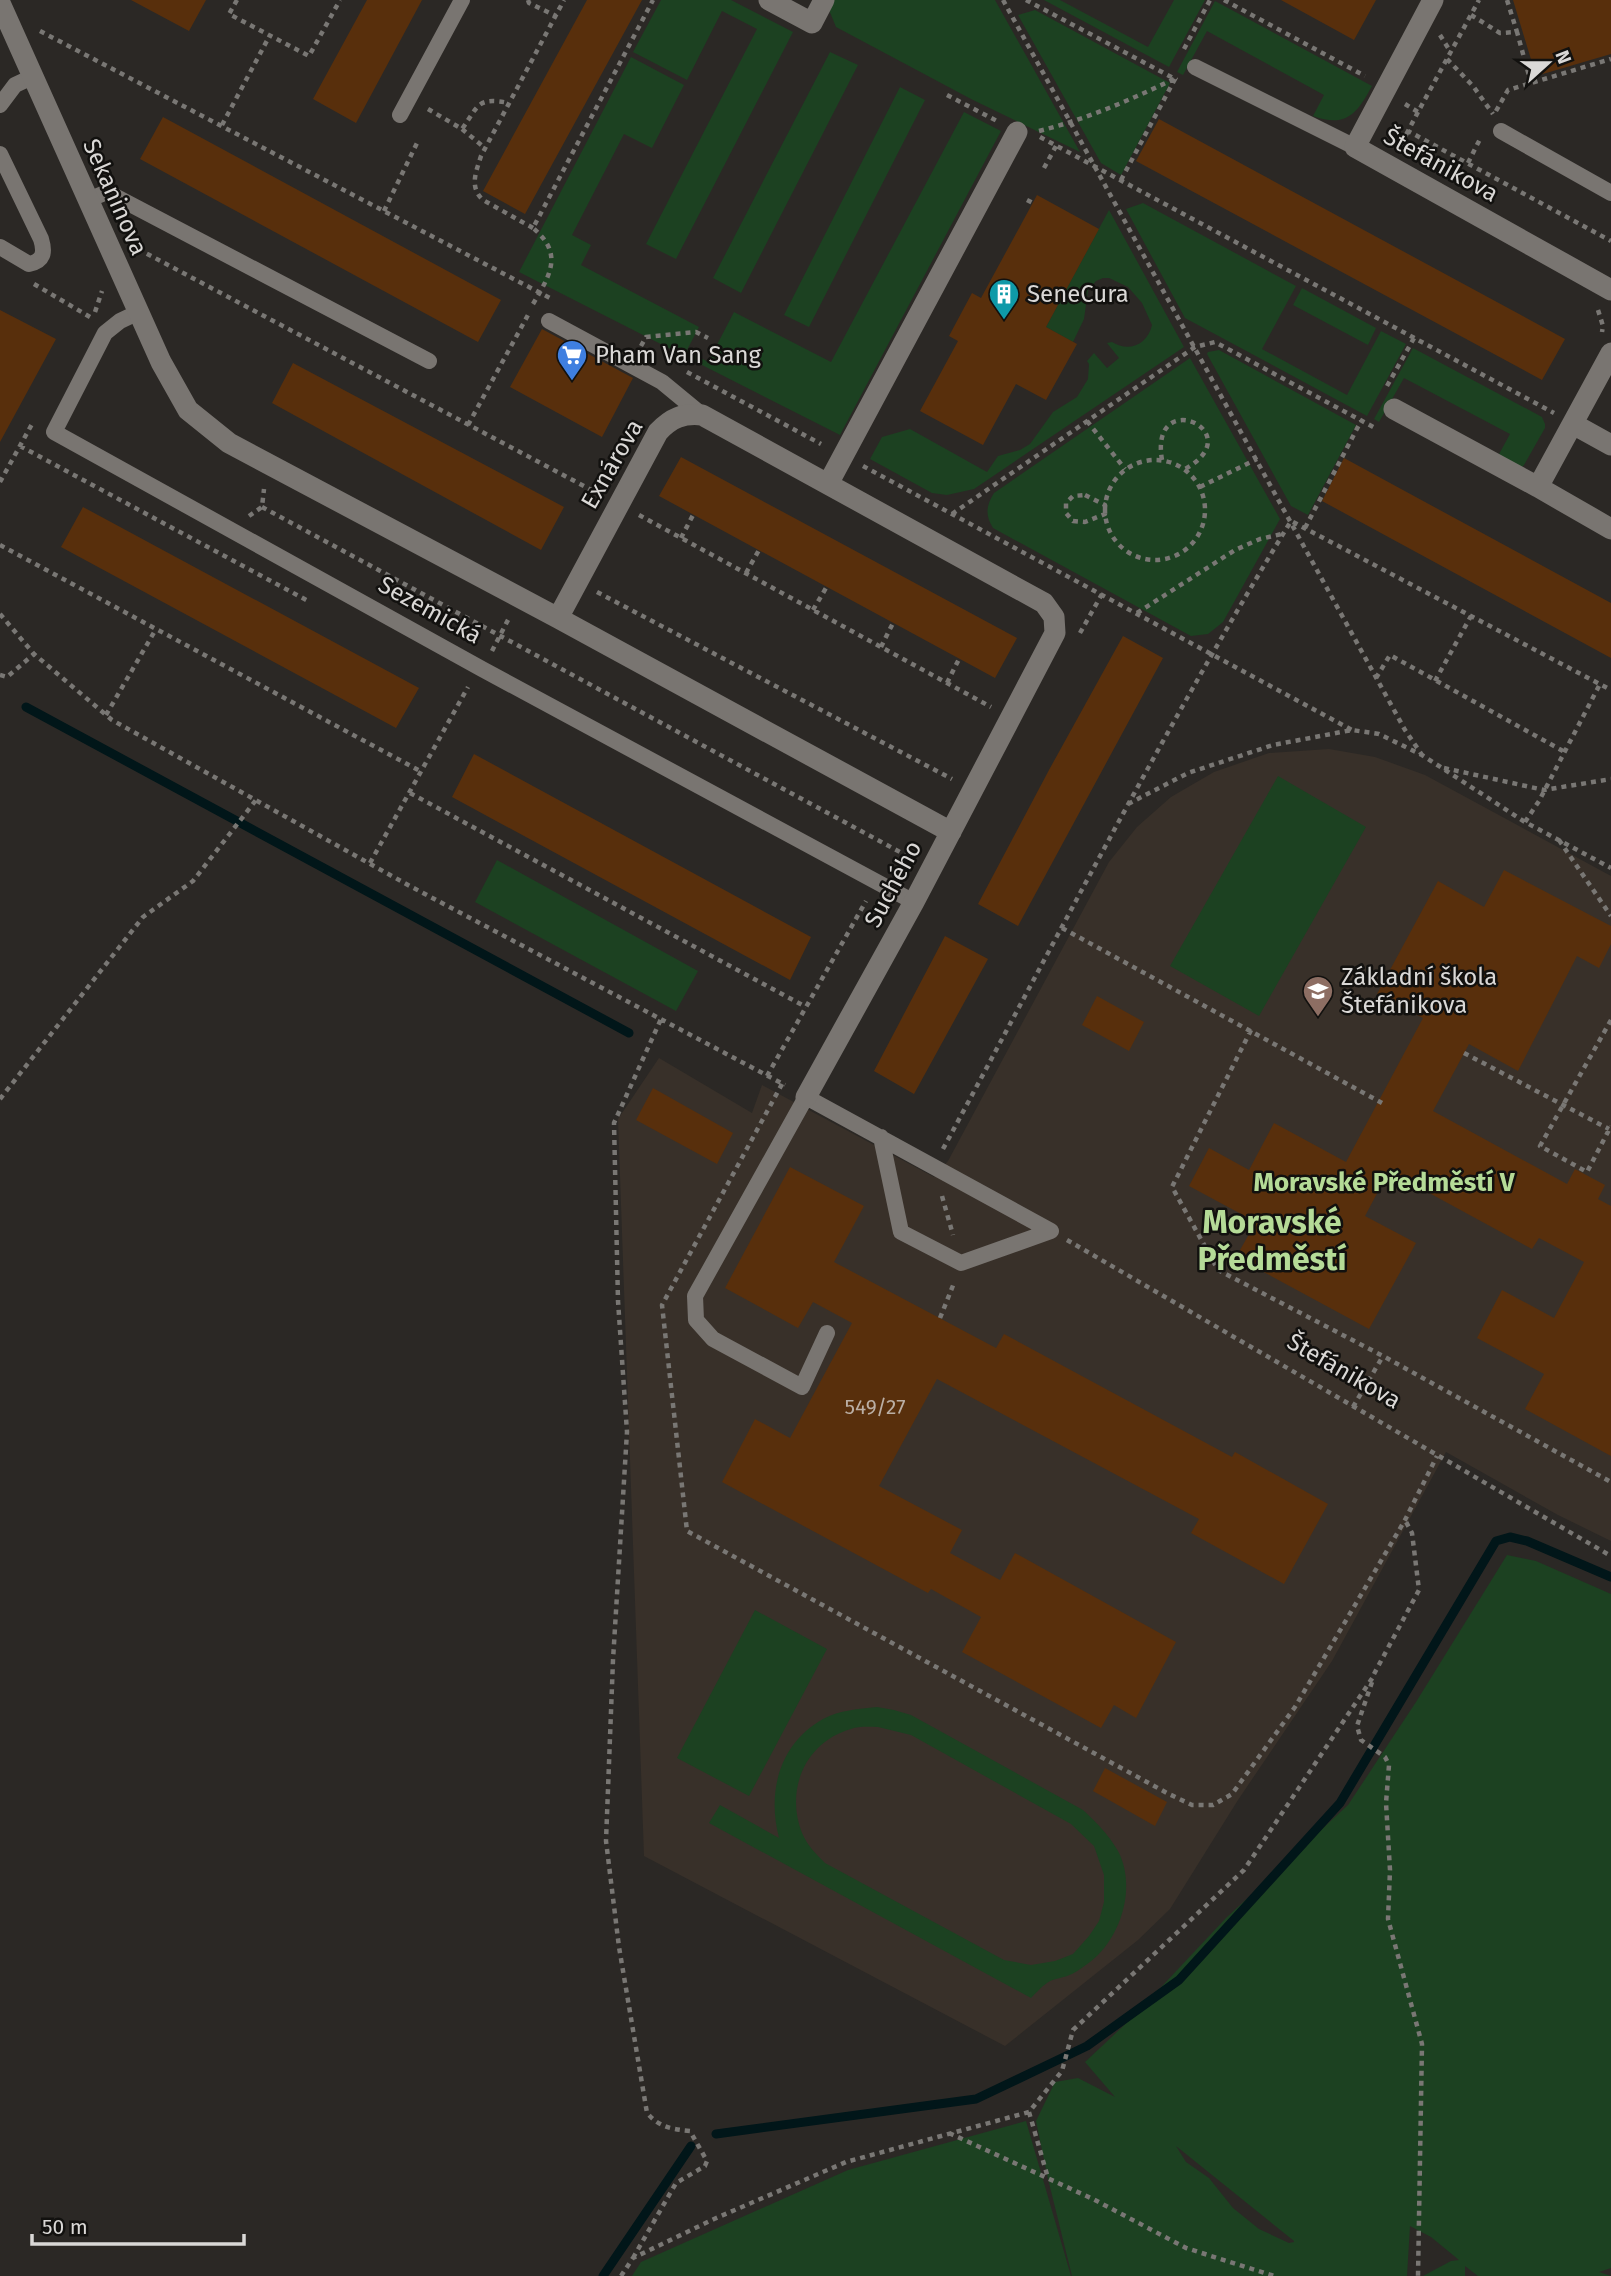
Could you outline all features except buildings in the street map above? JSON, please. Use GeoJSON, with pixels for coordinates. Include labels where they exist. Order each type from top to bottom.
{"type":"FeatureCollection","features":[{"type":"Feature","properties":{"kind":"street"},"geometry":{"type":"LineString","coordinates":[[769,0],[812,23],[824,0]]}},
{"type":"Feature","properties":{"kind":"street","name":"Štefánikova"},"geometry":{"type":"LineString","coordinates":[[1433,0],[1355,147],[1611,290]]}},
{"type":"Feature","properties":{"kind":"street","name":"Sekaninova"},"geometry":{"type":"LineString","coordinates":[[0,3],[160,362],[188,410],[229,443],[558,618]]}},
{"type":"Feature","properties":{"kind":"street"},"geometry":{"type":"LineString","coordinates":[[702,415],[828,484],[1026,133]]}},
{"type":"Feature","properties":{"kind":"street"},"geometry":{"type":"LineString","coordinates":[[1538,487],[1573,424],[1606,346]]}},
{"type":"Feature","properties":{"kind":"street"},"geometry":{"type":"LineString","coordinates":[[1389,400],[1611,529]]}},
{"type":"Feature","properties":{"kind":"street","name":"Exnárova"},"geometry":{"type":"LineString","coordinates":[[558,618],[658,432],[677,417],[702,415]]}},
{"type":"Feature","properties":{"kind":"street"},"geometry":{"type":"LineString","coordinates":[[1573,424],[1611,445]]}},
{"type":"Feature","properties":{"kind":"street","name":"Suchého"},"geometry":{"type":"LineString","coordinates":[[806,1097],[914,902],[1055,633],[1054,617],[1044,603],[828,484]]}},
{"type":"Feature","properties":{"kind":"street"},"geometry":{"type":"LineString","coordinates":[[558,618],[951,832]]}},
{"type":"Feature","properties":{"kind":"lane"},"geometry":{"type":"LineString","coordinates":[[400,115],[462,0]]}},
{"type":"Feature","properties":{"kind":"lane"},"geometry":{"type":"LineString","coordinates":[[1195,67],[1355,147]]}},
{"type":"Feature","properties":{"kind":"lane"},"geometry":{"type":"LineString","coordinates":[[0,105],[15,85],[33,77]]}},
{"type":"Feature","properties":{"kind":"lane"},"geometry":{"type":"LineString","coordinates":[[1494,129],[1611,193]]}},
{"type":"Feature","properties":{"kind":"lane"},"geometry":{"type":"LineString","coordinates":[[0,154],[44,250],[37,262],[29,264],[0,247]]}},
{"type":"Feature","properties":{"kind":"lane"},"geometry":{"type":"LineString","coordinates":[[88,200],[107,192],[429,361]]}},
{"type":"Feature","properties":{"kind":"lane","name":"Sezemická"},"geometry":{"type":"LineString","coordinates":[[139,312],[120,321],[105,333],[54,432],[482,669],[914,902]]}},
{"type":"Feature","properties":{"kind":"lane"},"geometry":{"type":"LineString","coordinates":[[549,321],[662,382],[702,415]]}},
{"type":"Feature","properties":{"kind":"lane"},"geometry":{"type":"LineString","coordinates":[[827,1333],[802,1387],[713,1339],[696,1320],[695,1296],[806,1097],[1051,1231]]}},
{"type":"Feature","properties":{"kind":"lane"},"geometry":{"type":"LineString","coordinates":[[881,1137],[901,1232],[961,1263],[1051,1231]]}},
{"type":"Feature","properties":{"kind":"path"},"geometry":{"type":"LineString","coordinates":[[237,0],[229,14],[309,56],[340,0]]}},
{"type":"Feature","properties":{"kind":"path"},"geometry":{"type":"LineString","coordinates":[[528,0],[529,3],[556,16]]}},
{"type":"Feature","properties":{"kind":"path"},"geometry":{"type":"LineString","coordinates":[[468,425],[552,269],[551,251],[544,238],[533,228],[477,194],[474,180],[485,148],[564,0]]}},
{"type":"Feature","properties":{"kind":"path"},"geometry":{"type":"LineString","coordinates":[[533,228],[653,0]]}},
{"type":"Feature","properties":{"kind":"path"},"geometry":{"type":"LineString","coordinates":[[1003,0],[1376,678],[1422,755]]}},
{"type":"Feature","properties":{"kind":"path"},"geometry":{"type":"LineString","coordinates":[[1026,0],[1187,85]]}},
{"type":"Feature","properties":{"kind":"path"},"geometry":{"type":"LineString","coordinates":[[1181,54],[1210,0]]}},
{"type":"Feature","properties":{"kind":"path"},"geometry":{"type":"LineString","coordinates":[[1224,0],[1367,78]]}},
{"type":"Feature","properties":{"kind":"path"},"geometry":{"type":"LineString","coordinates":[[1479,0],[1408,131],[1611,241]]}},
{"type":"Feature","properties":{"kind":"path"},"geometry":{"type":"LineString","coordinates":[[1507,0],[1531,83]]}},
{"type":"Feature","properties":{"kind":"path"},"geometry":{"type":"LineString","coordinates":[[1471,15],[1500,33],[1517,32]]}},
{"type":"Feature","properties":{"kind":"path"},"geometry":{"type":"LineString","coordinates":[[33,27],[540,293]]}},
{"type":"Feature","properties":{"kind":"path"},"geometry":{"type":"LineString","coordinates":[[1435,28],[1451,51]]}},
{"type":"Feature","properties":{"kind":"path"},"geometry":{"type":"LineString","coordinates":[[222,125],[270,35]]}},
{"type":"Feature","properties":{"kind":"path"},"geometry":{"type":"LineString","coordinates":[[1447,59],[1473,86],[1494,115],[1508,90],[1611,59]]}},
{"type":"Feature","properties":{"kind":"path"},"geometry":{"type":"LineString","coordinates":[[1121,180],[1172,77],[1175,65]]}},
{"type":"Feature","properties":{"kind":"path"},"geometry":{"type":"LineString","coordinates":[[1026,133],[1071,123],[1172,77]]}},
{"type":"Feature","properties":{"kind":"path"},"geometry":{"type":"LineString","coordinates":[[1396,97],[1418,112]]}},
{"type":"Feature","properties":{"kind":"path"},"geometry":{"type":"LineString","coordinates":[[409,99],[462,129],[485,148]]}},
{"type":"Feature","properties":{"kind":"path"},"geometry":{"type":"LineString","coordinates":[[462,129],[479,104],[491,100],[509,103]]}},
{"type":"Feature","properties":{"kind":"path"},"geometry":{"type":"LineString","coordinates":[[1468,163],[1494,129]]}},
{"type":"Feature","properties":{"kind":"path"},"geometry":{"type":"LineString","coordinates":[[384,211],[418,141]]}},
{"type":"Feature","properties":{"kind":"path"},"geometry":{"type":"LineString","coordinates":[[1045,169],[1056,146]]}},
{"type":"Feature","properties":{"kind":"path"},"geometry":{"type":"LineString","coordinates":[[1095,166],[1573,424]]}},
{"type":"Feature","properties":{"kind":"path"},"geometry":{"type":"LineString","coordinates":[[137,256],[131,245],[600,495]]}},
{"type":"Feature","properties":{"kind":"path"},"geometry":{"type":"LineString","coordinates":[[23,278],[91,318]]}},
{"type":"Feature","properties":{"kind":"path"},"geometry":{"type":"LineString","coordinates":[[1594,303],[1603,326],[1606,346]]}},
{"type":"Feature","properties":{"kind":"path"},"geometry":{"type":"LineString","coordinates":[[640,347],[646,337],[696,332],[708,338]]}},
{"type":"Feature","properties":{"kind":"path"},"geometry":{"type":"LineString","coordinates":[[1389,400],[1414,338]]}},
{"type":"Feature","properties":{"kind":"path"},"geometry":{"type":"LineString","coordinates":[[953,514],[1195,346],[1215,342],[1362,421],[1304,528]]}},
{"type":"Feature","properties":{"kind":"path"},"geometry":{"type":"LineString","coordinates":[[1367,424],[1373,413]]}},
{"type":"Feature","properties":{"kind":"path"},"geometry":{"type":"LineString","coordinates":[[1162,460],[1162,438],[1168,425],[1181,419],[1196,422],[1206,434],[1207,449],[1197,462],[1185,469]]}},
{"type":"Feature","properties":{"kind":"path"},"geometry":{"type":"LineString","coordinates":[[1087,421],[1125,469]]}},
{"type":"Feature","properties":{"kind":"path"},"geometry":{"type":"LineString","coordinates":[[1200,487],[1257,459]]}},
{"type":"Feature","properties":{"kind":"path"},"geometry":{"type":"LineString","coordinates":[[1149,460],[1162,460],[1185,469],[1200,487],[1206,516],[1194,543],[1183,553],[1169,559],[1140,559],[1115,542],[1108,529],[1105,505],[1108,491],[1125,469],[1149,460]]}},
{"type":"Feature","properties":{"kind":"path"},"geometry":{"type":"LineString","coordinates":[[870,470],[1352,730]]}},
{"type":"Feature","properties":{"kind":"path"},"geometry":{"type":"LineString","coordinates":[[1105,505],[1092,497],[1079,495],[1069,499],[1065,508],[1073,521],[1085,522],[1105,514]]}},
{"type":"Feature","properties":{"kind":"path"},"geometry":{"type":"LineString","coordinates":[[262,507],[920,863]]}},
{"type":"Feature","properties":{"kind":"path"},"geometry":{"type":"LineString","coordinates":[[629,510],[1011,718]]}},
{"type":"Feature","properties":{"kind":"path"},"geometry":{"type":"LineString","coordinates":[[681,538],[693,515]]}},
{"type":"Feature","properties":{"kind":"path"},"geometry":{"type":"LineString","coordinates":[[1291,520],[1611,690]]}},
{"type":"Feature","properties":{"kind":"path"},"geometry":{"type":"LineString","coordinates":[[934,1166],[1211,654],[1291,520]]}},
{"type":"Feature","properties":{"kind":"path"},"geometry":{"type":"LineString","coordinates":[[1137,613],[1235,550],[1260,538],[1283,534]]}},
{"type":"Feature","properties":{"kind":"path"},"geometry":{"type":"LineString","coordinates":[[0,545],[422,772]]}},
{"type":"Feature","properties":{"kind":"path"},"geometry":{"type":"LineString","coordinates":[[746,573],[759,550]]}},
{"type":"Feature","properties":{"kind":"path"},"geometry":{"type":"LineString","coordinates":[[813,610],[826,588]]}},
{"type":"Feature","properties":{"kind":"path"},"geometry":{"type":"LineString","coordinates":[[596,591],[962,784]]}},
{"type":"Feature","properties":{"kind":"path"},"geometry":{"type":"LineString","coordinates":[[487,660],[513,610]]}},
{"type":"Feature","properties":{"kind":"path"},"geometry":{"type":"LineString","coordinates":[[0,614],[34,654],[106,716],[370,863],[806,1097]]}},
{"type":"Feature","properties":{"kind":"path"},"geometry":{"type":"LineString","coordinates":[[1435,681],[1471,616]]}},
{"type":"Feature","properties":{"kind":"path"},"geometry":{"type":"LineString","coordinates":[[880,647],[893,623]]}},
{"type":"Feature","properties":{"kind":"path"},"geometry":{"type":"LineString","coordinates":[[106,716],[156,629]]}},
{"type":"Feature","properties":{"kind":"path"},"geometry":{"type":"LineString","coordinates":[[0,675],[6,677],[34,654]]}},
{"type":"Feature","properties":{"kind":"path"},"geometry":{"type":"LineString","coordinates":[[1376,678],[1390,655],[1563,751]]}},
{"type":"Feature","properties":{"kind":"path"},"geometry":{"type":"LineString","coordinates":[[947,683],[959,659]]}},
{"type":"Feature","properties":{"kind":"path"},"geometry":{"type":"LineString","coordinates":[[1525,822],[1600,684]]}},
{"type":"Feature","properties":{"kind":"path"},"geometry":{"type":"LineString","coordinates":[[370,863],[468,687]]}},
{"type":"Feature","properties":{"kind":"path"},"geometry":{"type":"LineString","coordinates":[[1128,805],[1188,774],[1273,745],[1352,730],[1379,734],[1422,755],[1525,822],[1611,868]]}},
{"type":"Feature","properties":{"kind":"path"},"geometry":{"type":"LineString","coordinates":[[1441,767],[1544,790],[1611,779]]}},
{"type":"Feature","properties":{"kind":"path"},"geometry":{"type":"LineString","coordinates":[[410,793],[806,1007]]}},
{"type":"Feature","properties":{"kind":"path"},"geometry":{"type":"LineString","coordinates":[[0,1099],[143,917],[193,881],[256,800]]}},
{"type":"Feature","properties":{"kind":"path"},"geometry":{"type":"LineString","coordinates":[[1558,840],[1611,916]]}},
{"type":"Feature","properties":{"kind":"path"},"geometry":{"type":"LineString","coordinates":[[767,1076],[866,900]]}},
{"type":"Feature","properties":{"kind":"path"},"geometry":{"type":"LineString","coordinates":[[1062,928],[1382,1102]]}},
{"type":"Feature","properties":{"kind":"path"},"geometry":{"type":"LineString","coordinates":[[621,2276],[676,2183],[705,2166],[706,2161],[690,2132],[657,2124],[647,2113],[619,1947],[606,1840],[613,1660],[627,1432],[618,1301],[614,1124],[661,1019]]}},
{"type":"Feature","properties":{"kind":"path"},"geometry":{"type":"LineString","coordinates":[[1464,1053],[1564,1105],[1611,1128],[1587,1172],[1540,1146],[1564,1105],[1611,1020]]}},
{"type":"Feature","properties":{"kind":"path"},"geometry":{"type":"LineString","coordinates":[[1251,1030],[1172,1187],[1218,1270],[1383,1356],[1611,1482]]}},
{"type":"Feature","properties":{"kind":"path"},"geometry":{"type":"LineString","coordinates":[[782,1084],[662,1305],[687,1531],[1167,1793],[1192,1805],[1213,1805],[1232,1794],[1295,1707],[1405,1520],[1437,1456]]}},
{"type":"Feature","properties":{"kind":"path","name":"Štefánikova"},"geometry":{"type":"LineString","coordinates":[[1051,1231],[1611,1556]]}},
{"type":"Feature","properties":{"kind":"path"},"geometry":{"type":"LineString","coordinates":[[1353,1407],[1383,1356]]}},
{"type":"Feature","properties":{"kind":"path"},"geometry":{"type":"LineString","coordinates":[[633,2258],[714,2219],[846,2162],[1029,2112],[1062,2071],[1073,2030],[1244,1870],[1374,1674],[1419,1590],[1412,1533],[1405,1520]]}},
{"type":"Feature","properties":{"kind":"path"},"geometry":{"type":"LineString","coordinates":[[1374,1674],[1357,1726],[1360,1740],[1385,1756],[1389,1765],[1386,1803],[1390,1870],[1388,1919],[1422,2044],[1418,2276]]}},
{"type":"Feature","properties":{"kind":"path"},"geometry":{"type":"LineString","coordinates":[[1029,2112],[1048,2179]]}},
{"type":"Feature","properties":{"kind":"path"},"geometry":{"type":"LineString","coordinates":[[949,2133],[1186,2248],[1274,2276]]}},
{"type":"Feature","properties":{"kind":"shaded area"},"geometry":{"type":"Polygon","coordinates":[[[1329,749],[1375,757],[1425,775],[1611,876],[1611,1541],[1558,1515],[1446,1452],[1332,1661],[1238,1800],[1170,1909],[1138,1940],[1005,2046],[644,1856],[618,1119],[659,1058],[752,1113],[762,1085],[934,1177],[948,1161],[1109,862],[1137,827],[1171,797],[1214,772],[1269,753],[1329,749]]]}},
{"type":"Feature","properties":{"kind":"green space"},"geometry":{"type":"Polygon","coordinates":[[[661,0],[731,0],[793,32],[676,259],[646,244],[757,29],[722,11],[687,80],[633,52],[661,0]]]}},
{"type":"Feature","properties":{"kind":"green space"},"geometry":{"type":"Polygon","coordinates":[[[830,0],[995,0],[1080,152],[971,99],[836,27],[827,5],[830,0]]]}},
{"type":"Feature","properties":{"kind":"green space"},"geometry":{"type":"Polygon","coordinates":[[[1044,0],[1060,0],[1148,47],[1174,0],[1205,0],[1169,67],[1044,0]]]}},
{"type":"Feature","properties":{"kind":"green space"},"geometry":{"type":"Polygon","coordinates":[[[1215,1],[1372,86],[1361,104],[1342,119],[1313,116],[1324,95],[1207,31],[1183,75],[1177,72],[1215,1]]]}},
{"type":"Feature","properties":{"kind":"green space"},"geometry":{"type":"Polygon","coordinates":[[[1035,10],[1170,83],[1121,175],[1101,163],[1018,15],[1035,10]]]}},
{"type":"Feature","properties":{"kind":"green space"},"geometry":{"type":"Polygon","coordinates":[[[830,52],[858,65],[741,293],[713,278],[830,52]]]}},
{"type":"Feature","properties":{"kind":"green space"},"geometry":{"type":"Polygon","coordinates":[[[631,57],[684,85],[652,148],[624,134],[572,235],[591,245],[581,265],[699,327],[687,350],[708,362],[734,312],[831,362],[964,112],[1001,131],[840,435],[519,272],[631,57]]]}},
{"type":"Feature","properties":{"kind":"green space"},"geometry":{"type":"Polygon","coordinates":[[[900,87],[925,100],[809,327],[784,315],[900,87]]]}},
{"type":"Feature","properties":{"kind":"green space"},"geometry":{"type":"Polygon","coordinates":[[[1143,203],[1296,286],[1262,349],[1347,395],[1381,331],[1406,344],[1367,416],[1185,318],[1126,209],[1143,203]]]}},
{"type":"Feature","properties":{"kind":"green space"},"geometry":{"type":"Polygon","coordinates":[[[1109,210],[1184,347],[974,489],[947,495],[932,493],[870,459],[882,437],[910,429],[987,472],[998,456],[1020,450],[1030,444],[1053,412],[1077,397],[1088,379],[1087,361],[1094,353],[1107,368],[1119,358],[1107,343],[1125,347],[1142,342],[1152,325],[1142,303],[1128,287],[1109,278],[1096,281],[1088,290],[1084,319],[1073,342],[1046,327],[1109,210]]]}},
{"type":"Feature","properties":{"kind":"green space"},"geometry":{"type":"Polygon","coordinates":[[[1302,288],[1376,328],[1368,345],[1293,305],[1302,288]]]}},
{"type":"Feature","properties":{"kind":"green space"},"geometry":{"type":"Polygon","coordinates":[[[1413,348],[1542,417],[1545,428],[1522,467],[1498,456],[1510,434],[1404,378],[1379,422],[1374,419],[1413,348]]]}},
{"type":"Feature","properties":{"kind":"green space"},"geometry":{"type":"Polygon","coordinates":[[[1219,350],[1356,425],[1308,515],[1291,506],[1207,354],[1219,350]]]}},
{"type":"Feature","properties":{"kind":"green space"},"geometry":{"type":"Polygon","coordinates":[[[1190,358],[1280,519],[1223,622],[1208,634],[1191,636],[993,528],[987,510],[994,493],[1190,358]]]}},
{"type":"Feature","properties":{"kind":"green space"},"geometry":{"type":"Polygon","coordinates":[[[1278,776],[1366,827],[1259,1016],[1170,966],[1278,776]]]}},
{"type":"Feature","properties":{"kind":"green space"},"geometry":{"type":"Polygon","coordinates":[[[497,860],[698,971],[676,1011],[475,902],[497,860]]]}},
{"type":"Feature","properties":{"kind":"green space"},"geometry":{"type":"Polygon","coordinates":[[[1507,1555],[1536,1561],[1611,1594],[1611,2268],[1599,2272],[1611,2276],[1478,2276],[1465,2266],[1465,2276],[1423,2276],[1451,2261],[1459,2260],[1431,2237],[1410,2226],[1407,2276],[1072,2276],[1036,2121],[1055,2082],[1078,2078],[1115,2097],[1085,2062],[1134,2016],[1226,1918],[1348,1805],[1416,1702],[1507,1555]],[[1176,2146],[1186,2162],[1209,2178],[1233,2208],[1259,2229],[1289,2243],[1294,2241],[1176,2146]]]}},
{"type":"Feature","properties":{"kind":"green space"},"geometry":{"type":"Polygon","coordinates":[[[755,1610],[827,1649],[749,1796],[677,1758],[755,1610]]]}},
{"type":"Feature","properties":{"kind":"green space"},"geometry":{"type":"Polygon","coordinates":[[[877,1707],[911,1715],[1083,1810],[1102,1829],[1118,1851],[1124,1865],[1126,1896],[1123,1911],[1110,1940],[1090,1962],[1072,1974],[1047,1983],[1031,1998],[709,1823],[720,1805],[779,1838],[776,1787],[780,1771],[796,1742],[808,1729],[829,1716],[849,1710],[877,1707]],[[878,1727],[854,1728],[835,1735],[811,1756],[803,1770],[796,1800],[797,1817],[809,1845],[825,1863],[1004,1960],[1031,1965],[1055,1961],[1073,1954],[1099,1921],[1104,1902],[1104,1875],[1094,1846],[1071,1824],[911,1735],[878,1727]]]}},
{"type":"Feature","properties":{"kind":"green space"},"geometry":{"type":"Polygon","coordinates":[[[1026,2121],[1071,2276],[632,2276],[641,2262],[848,2170],[1026,2121]]]}},
{"type":"Feature","properties":{"kind":"waterway"},"geometry":{"type":"LineString","coordinates":[[26,707],[629,1033]]}},
{"type":"Feature","properties":{"kind":"waterway"},"geometry":{"type":"LineString","coordinates":[[716,2134],[976,2099],[1087,2046],[1179,1980],[1340,1803],[1496,1541],[1510,1537],[1527,1541],[1611,1577]]}},
{"type":"Feature","properties":{"kind":"waterway"},"geometry":{"type":"LineString","coordinates":[[603,2276],[691,2146]]}},
{"type":"Feature","properties":{"kind":"place","name":"SeneCura"},"geometry":{"type":"Point","coordinates":[1004,321]}},
{"type":"Feature","properties":{"kind":"place","name":"Pham Van Sang"},"geometry":{"type":"Point","coordinates":[572,382]}},
{"type":"Feature","properties":{"kind":"place","name":"Základní škola Štefánikova"},"geometry":{"type":"Point","coordinates":[1318,1018]}},
{"type":"Feature","properties":{"kind":"district","name":"Moravské Předměstí V"},"geometry":{"type":"Point","coordinates":[1384,1182]}},
{"type":"Feature","properties":{"kind":"district","name":"Moravské Předměstí"},"geometry":{"type":"Point","coordinates":[1272,1240]}}]}
